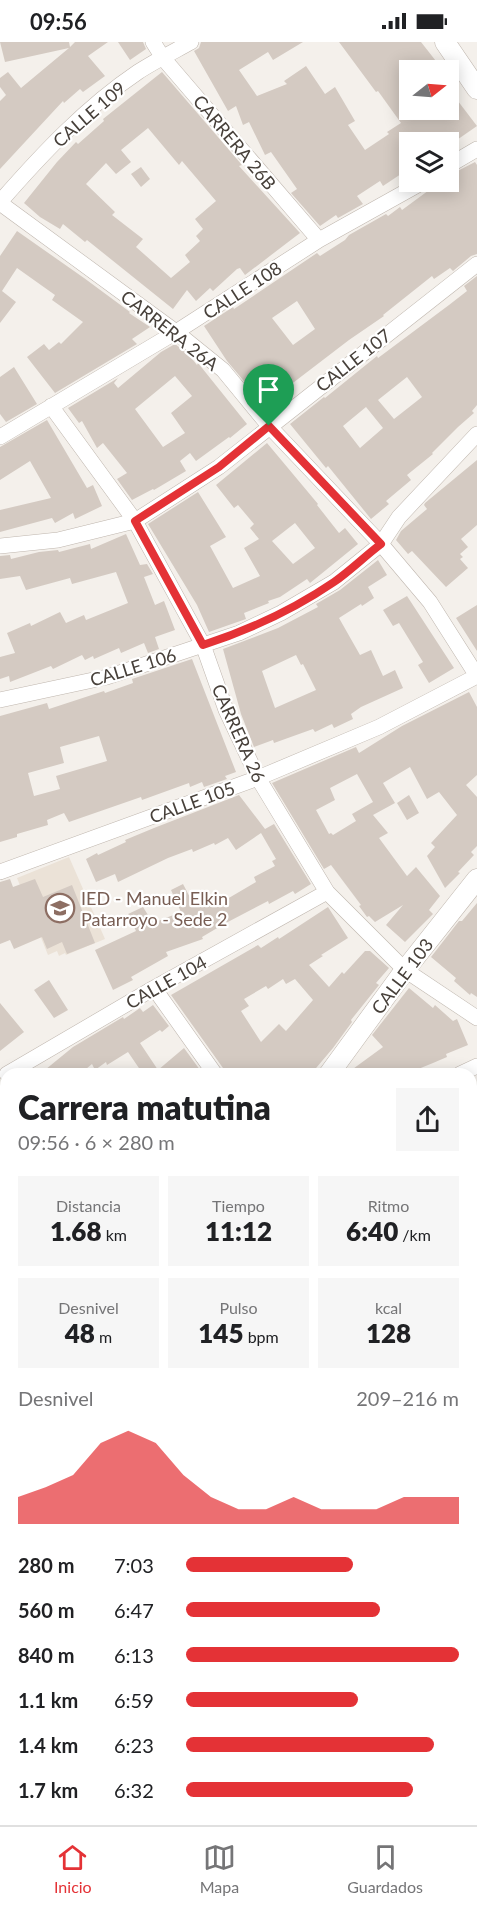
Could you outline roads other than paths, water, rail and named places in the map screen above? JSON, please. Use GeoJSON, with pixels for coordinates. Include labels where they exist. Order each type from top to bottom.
{"type":"FeatureCollection","features":[{"type":"Feature","properties":{"kind":"street","name":"CARRERA 26B"},"geometry":{"type":"LineString","coordinates":[[153,42],[163,58],[319,240]]}},
{"type":"Feature","properties":{"kind":"street","name":"CALLE 109"},"geometry":{"type":"LineString","coordinates":[[0,203],[36,161],[95,107],[139,72],[191,42]]}},
{"type":"Feature","properties":{"kind":"street"},"geometry":{"type":"LineString","coordinates":[[445,42],[477,88]]}},
{"type":"Feature","properties":{"kind":"street"},"geometry":{"type":"LineString","coordinates":[[459,160],[477,149]]}},
{"type":"Feature","properties":{"kind":"street","name":"CALLE 108"},"geometry":{"type":"LineString","coordinates":[[0,437],[176,333],[319,240],[405,192]]}},
{"type":"Feature","properties":{"kind":"street","name":"CARRERA 26A"},"geometry":{"type":"LineString","coordinates":[[0,203],[223,370],[269,426],[381,544],[430,602],[477,676]]}},
{"type":"Feature","properties":{"kind":"street","name":"CALLE 107"},"geometry":{"type":"LineString","coordinates":[[0,546],[58,540],[135,521],[219,467],[477,264]]}},
{"type":"Feature","properties":{"kind":"street","name":"CARRERA 26"},"geometry":{"type":"LineString","coordinates":[[51,406],[135,521],[203,645],[226,710],[258,778],[327,892],[405,970],[477,1018]]}},
{"type":"Feature","properties":{"kind":"street","name":"CALLE 106"},"geometry":{"type":"LineString","coordinates":[[0,700],[107,677],[239,633],[281,613],[334,582],[381,544],[399,517],[477,434]]}},
{"type":"Feature","properties":{"kind":"street","name":"CALLE 105"},"geometry":{"type":"LineString","coordinates":[[0,872],[258,778],[379,727],[477,676]]}},
{"type":"Feature","properties":{"kind":"street","name":"CALLE 103"},"geometry":{"type":"LineString","coordinates":[[333,1068],[405,970],[477,879]]}},
{"type":"Feature","properties":{"kind":"street","name":"CALLE 104"},"geometry":{"type":"LineString","coordinates":[[16,1068],[327,892]]}},
{"type":"Feature","properties":{"kind":"street"},"geometry":{"type":"LineString","coordinates":[[154,988],[211,1068]]}},
{"type":"Feature","properties":{"kind":"place","name":"IED - Manuel Elkin Patarroyo - Sede 2"},"geometry":{"type":"Point","coordinates":[60,908]}}]}
